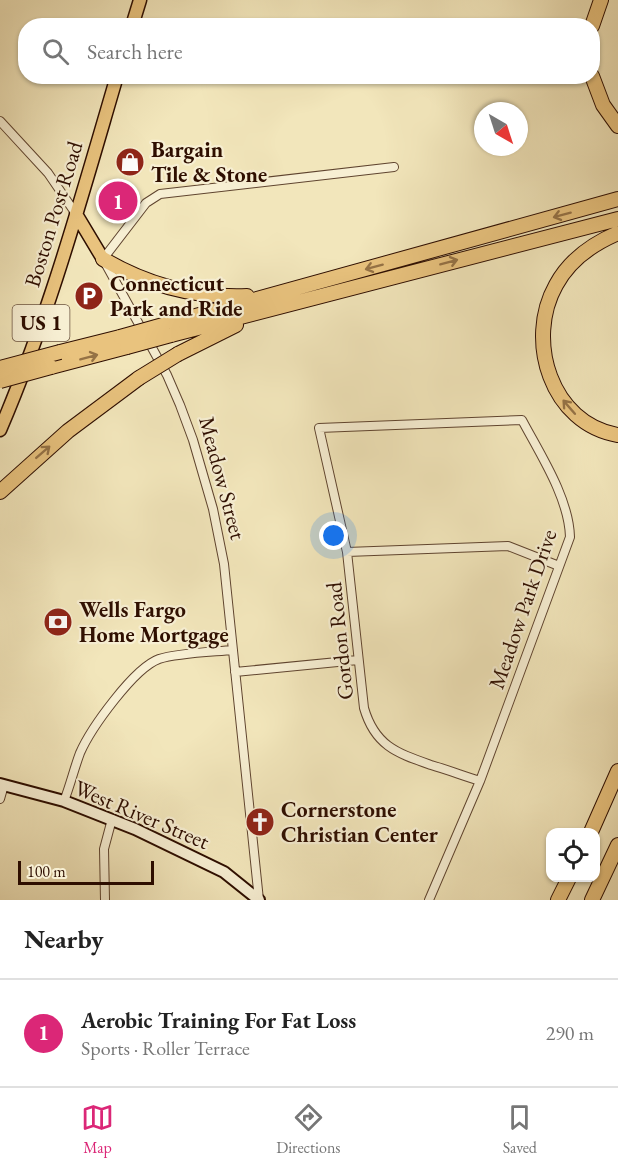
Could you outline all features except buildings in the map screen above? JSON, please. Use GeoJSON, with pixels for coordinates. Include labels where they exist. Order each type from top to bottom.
{"type":"FeatureCollection","features":[{"type":"Feature","properties":{"kind":"highway"},"geometry":{"type":"LineString","coordinates":[[595,18],[601,0]]}},
{"type":"Feature","properties":{"kind":"highway"},"geometry":{"type":"LineString","coordinates":[[595,84],[603,105],[618,126]]}},
{"type":"Feature","properties":{"kind":"highway"},"geometry":{"type":"LineString","coordinates":[[103,259],[157,285],[198,294],[260,296],[618,200]]}},
{"type":"Feature","properties":{"kind":"highway"},"geometry":{"type":"LineString","coordinates":[[167,330],[312,299],[618,219]]}},
{"type":"Feature","properties":{"kind":"highway"},"geometry":{"type":"LineString","coordinates":[[618,233],[603,239],[583,252],[561,277],[546,307],[542,338],[547,370],[566,405],[590,426],[599,431],[618,435]]}},
{"type":"Feature","properties":{"kind":"highway"},"geometry":{"type":"LineString","coordinates":[[0,381],[51,367],[123,342],[307,285]]}},
{"type":"Feature","properties":{"kind":"highway"},"geometry":{"type":"LineString","coordinates":[[0,492],[68,431],[139,378],[178,354],[236,325],[312,299]]}},
{"type":"Feature","properties":{"kind":"highway"},"geometry":{"type":"LineString","coordinates":[[0,368],[60,352],[123,342]]}},
{"type":"Feature","properties":{"kind":"highway"},"geometry":{"type":"LineString","coordinates":[[593,828],[618,771]]}},
{"type":"Feature","properties":{"kind":"highway"},"geometry":{"type":"LineString","coordinates":[[592,900],[618,845]]}},
{"type":"Feature","properties":{"kind":"highway"},"geometry":{"type":"LineString","coordinates":[[558,900],[567,882]]}},
{"type":"Feature","properties":{"kind":"main road"},"geometry":{"type":"LineString","coordinates":[[134,18],[140,0]]}},
{"type":"Feature","properties":{"kind":"main road","name":"Boston Post Road"},"geometry":{"type":"LineString","coordinates":[[0,430],[34,342],[76,214],[115,84]]}},
{"type":"Feature","properties":{"kind":"main road","name":"Meadow Street"},"geometry":{"type":"LineString","coordinates":[[76,214],[103,259]]}},
{"type":"Feature","properties":{"kind":"street","name":"Meadow Street"},"geometry":{"type":"LineString","coordinates":[[0,121],[52,178],[76,214]]}},
{"type":"Feature","properties":{"kind":"street"},"geometry":{"type":"LineString","coordinates":[[103,259],[146,203],[160,194],[394,167]]}},
{"type":"Feature","properties":{"kind":"street","name":"Meadow Street"},"geometry":{"type":"LineString","coordinates":[[103,259],[167,375],[193,440],[221,545],[259,900]]}},
{"type":"Feature","properties":{"kind":"street","name":"Meadow Park Drive"},"geometry":{"type":"LineString","coordinates":[[319,428],[522,420],[565,504],[570,520],[570,537],[480,781],[429,900]]}},
{"type":"Feature","properties":{"kind":"street","name":"Gordon Road"},"geometry":{"type":"LineString","coordinates":[[319,428],[347,552],[364,708],[369,724],[380,739],[399,754],[480,781]]}},
{"type":"Feature","properties":{"kind":"street"},"geometry":{"type":"LineString","coordinates":[[347,552],[508,546],[559,566]]}},
{"type":"Feature","properties":{"kind":"street"},"geometry":{"type":"LineString","coordinates":[[64,801],[81,753],[103,715],[140,673],[160,659],[233,650]]}},
{"type":"Feature","properties":{"kind":"street"},"geometry":{"type":"LineString","coordinates":[[235,672],[358,660]]}},
{"type":"Feature","properties":{"kind":"street"},"geometry":{"type":"LineString","coordinates":[[0,799],[2,784]]}},
{"type":"Feature","properties":{"kind":"street","name":"West River Street"},"geometry":{"type":"LineString","coordinates":[[2,784],[64,801],[112,819],[224,872],[259,900]]}},
{"type":"Feature","properties":{"kind":"street"},"geometry":{"type":"LineString","coordinates":[[105,900],[104,849],[112,819]]}},
{"type":"Feature","properties":{"kind":"place","name":"Bargain Tile & Stone"},"geometry":{"type":"Point","coordinates":[130,162]}},
{"type":"Feature","properties":{"kind":"place","name":"Aerobic Training For Fat Loss"},"geometry":{"type":"Point","coordinates":[118,201]}},
{"type":"Feature","properties":{"kind":"place","name":"Connecticut Park and Ride"},"geometry":{"type":"Point","coordinates":[89,296]}},
{"type":"Feature","properties":{"kind":"place","name":"Wells Fargo Home Mortgage"},"geometry":{"type":"Point","coordinates":[58,622]}},
{"type":"Feature","properties":{"kind":"place","name":"Cornerstone Christian Center"},"geometry":{"type":"Point","coordinates":[260,822]}}]}
